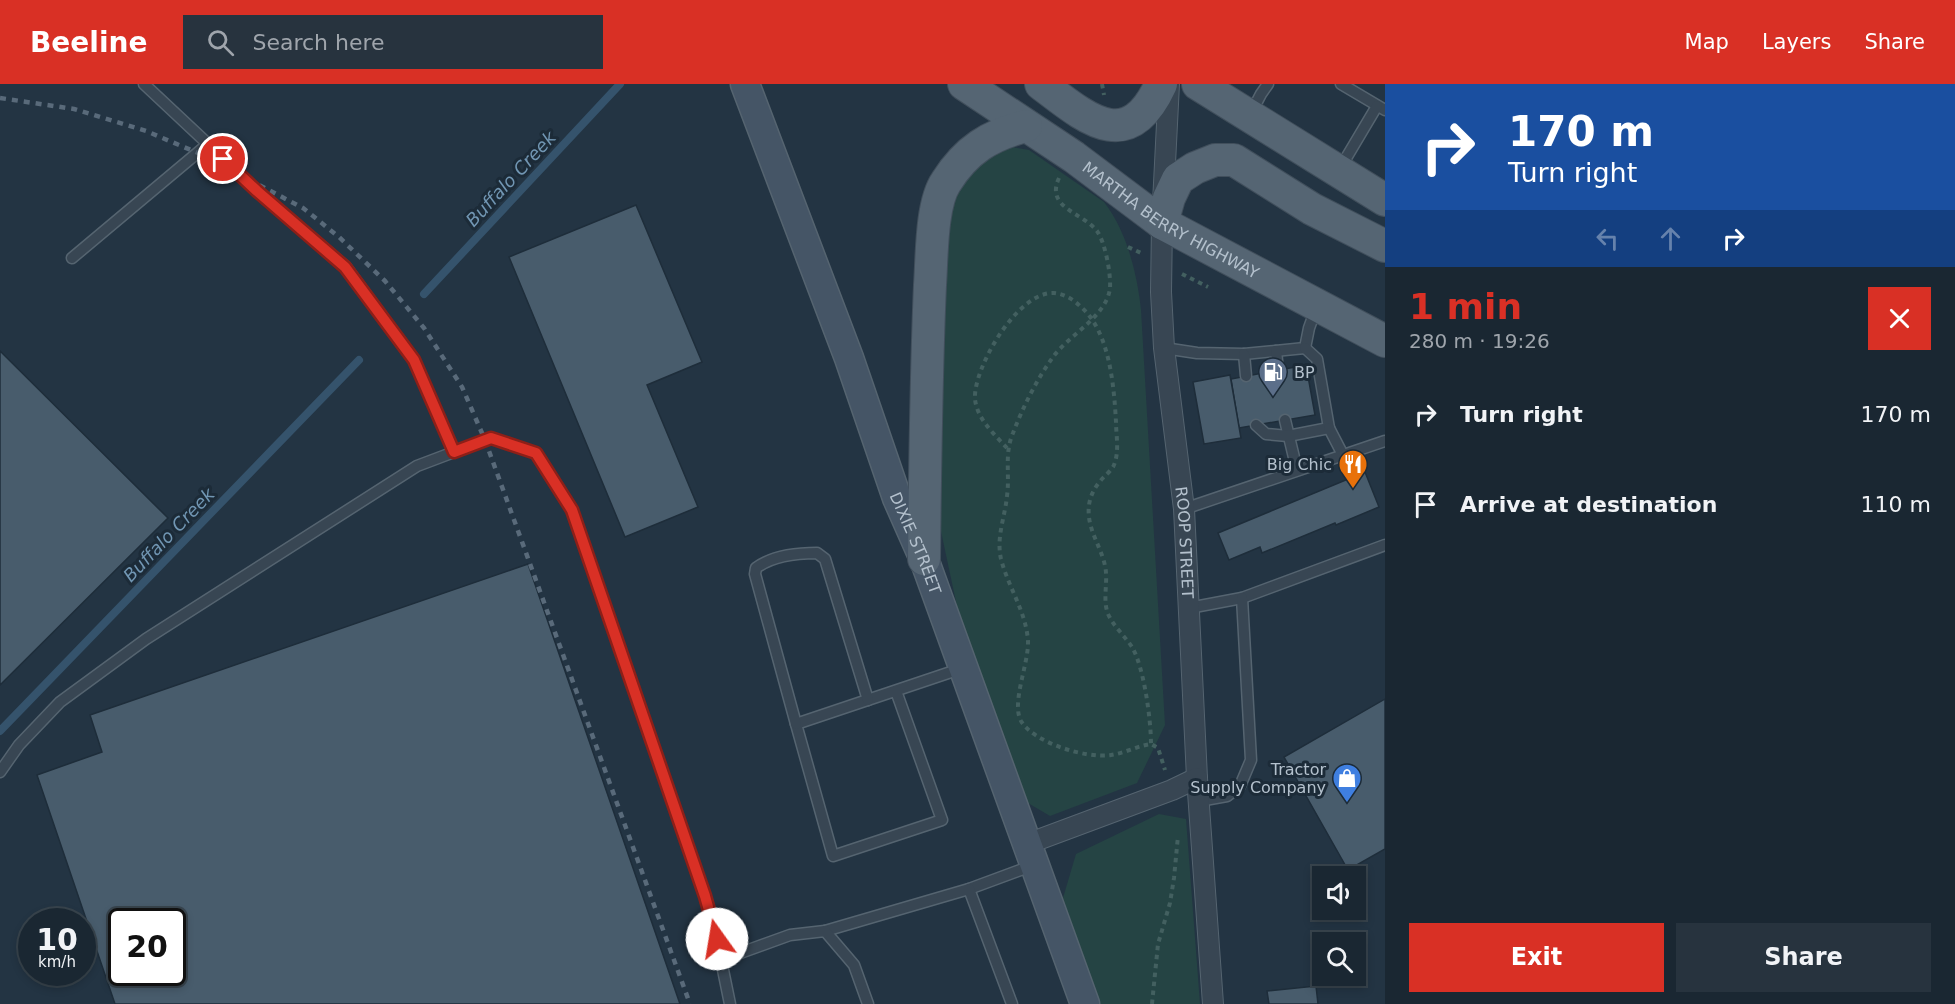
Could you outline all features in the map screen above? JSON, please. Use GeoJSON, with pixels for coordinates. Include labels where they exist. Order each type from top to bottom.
{"type":"FeatureCollection","features":[{"type":"Feature","properties":{"kind":"main road","name":"MARTHA BERRY HIGHWAY"},"geometry":{"type":"LineString","coordinates":[[964,84],[1074,158],[1162,223],[1385,340]]}},
{"type":"Feature","properties":{"kind":"main road"},"geometry":{"type":"LineString","coordinates":[[1041,84],[1098,122],[1109,126],[1130,123],[1140,117],[1153,101],[1161,84]]}},
{"type":"Feature","properties":{"kind":"main road"},"geometry":{"type":"LineString","coordinates":[[1198,84],[1385,200]]}},
{"type":"Feature","properties":{"kind":"main road"},"geometry":{"type":"LineString","coordinates":[[924,559],[926,379],[934,218],[944,183],[971,151],[1001,132],[1026,126]]}},
{"type":"Feature","properties":{"kind":"main road"},"geometry":{"type":"LineString","coordinates":[[1162,223],[1169,198],[1178,179],[1195,168],[1215,160],[1234,160],[1312,209],[1385,246]]}},
{"type":"Feature","properties":{"kind":"street","name":"DIXIE STREET"},"geometry":{"type":"LineString","coordinates":[[745,84],[849,358],[897,498],[924,559],[1085,1004]]}},
{"type":"Feature","properties":{"kind":"street","name":"ROOP STREET"},"geometry":{"type":"LineString","coordinates":[[1168,84],[1161,292],[1164,348],[1184,509],[1197,778],[1213,1004]]}},
{"type":"Feature","properties":{"kind":"street"},"geometry":{"type":"LineString","coordinates":[[1031,854],[1197,778]]}},
{"type":"Feature","properties":{"kind":"lane"},"geometry":{"type":"LineString","coordinates":[[144,84],[257,191],[345,267],[414,360],[454,452]]}},
{"type":"Feature","properties":{"kind":"lane"},"geometry":{"type":"LineString","coordinates":[[1250,116],[1269,84]]}},
{"type":"Feature","properties":{"kind":"lane"},"geometry":{"type":"LineString","coordinates":[[1339,171],[1381,108],[1341,84]]}},
{"type":"Feature","properties":{"kind":"lane"},"geometry":{"type":"LineString","coordinates":[[72,258],[208,144]]}},
{"type":"Feature","properties":{"kind":"lane"},"geometry":{"type":"LineString","coordinates":[[1305,348],[1317,306]]}},
{"type":"Feature","properties":{"kind":"lane"},"geometry":{"type":"LineString","coordinates":[[1164,348],[1197,353],[1244,354],[1305,348],[1317,358],[1329,428],[1343,455]]}},
{"type":"Feature","properties":{"kind":"lane"},"geometry":{"type":"LineString","coordinates":[[1276,351],[1278,370]]}},
{"type":"Feature","properties":{"kind":"lane"},"geometry":{"type":"LineString","coordinates":[[1244,354],[1246,376]]}},
{"type":"Feature","properties":{"kind":"lane"},"geometry":{"type":"LineString","coordinates":[[1284,420],[1297,470]]}},
{"type":"Feature","properties":{"kind":"lane"},"geometry":{"type":"LineString","coordinates":[[1256,425],[1266,434],[1288,436],[1329,428]]}},
{"type":"Feature","properties":{"kind":"lane"},"geometry":{"type":"LineString","coordinates":[[0,772],[19,745],[60,702],[147,639],[417,466],[491,438],[536,453],[572,510],[713,919],[730,1004]]}},
{"type":"Feature","properties":{"kind":"lane"},"geometry":{"type":"LineString","coordinates":[[1184,509],[1385,441]]}},
{"type":"Feature","properties":{"kind":"lane"},"geometry":{"type":"LineString","coordinates":[[1188,608],[1242,597],[1385,545]]}},
{"type":"Feature","properties":{"kind":"lane"},"geometry":{"type":"LineString","coordinates":[[868,700],[825,559],[817,553],[801,553],[762,563],[756,568],[755,574],[832,856],[942,820],[896,691]]}},
{"type":"Feature","properties":{"kind":"lane"},"geometry":{"type":"LineString","coordinates":[[1199,801],[1227,796],[1240,786],[1251,760],[1242,597]]}},
{"type":"Feature","properties":{"kind":"lane"},"geometry":{"type":"LineString","coordinates":[[796,724],[964,668]]}},
{"type":"Feature","properties":{"kind":"lane"},"geometry":{"type":"LineString","coordinates":[[721,960],[790,935],[825,931],[969,889],[1031,854]]}},
{"type":"Feature","properties":{"kind":"lane"},"geometry":{"type":"LineString","coordinates":[[969,889],[1012,1004]]}},
{"type":"Feature","properties":{"kind":"lane"},"geometry":{"type":"LineString","coordinates":[[825,931],[854,965],[868,1004]]}},
{"type":"Feature","properties":{"kind":"path"},"geometry":{"type":"LineString","coordinates":[[1060,177],[1055,189],[1059,200],[1097,230],[1106,255],[1110,287],[1101,308],[1054,356],[1028,400],[1007,448],[1008,494],[999,544],[1001,559],[1022,611],[1028,641],[1017,708],[1020,720],[1038,736],[1084,753],[1110,756],[1151,744],[1158,748],[1179,816],[1174,878],[1170,903],[1158,944],[1152,1004]]}},
{"type":"Feature","properties":{"kind":"path"},"geometry":{"type":"LineString","coordinates":[[1007,448],[980,417],[975,399],[980,372],[1012,317],[1035,298],[1053,293],[1072,299],[1091,319],[1108,360],[1115,390],[1118,448],[1113,467],[1099,481],[1089,499],[1089,519],[1106,572],[1107,611],[1115,627],[1131,646],[1138,661],[1151,730],[1151,744]]}},
{"type":"Feature","properties":{"kind":"green space"},"geometry":{"type":"Polygon","coordinates":[[[1012,147],[1029,150],[1104,202],[1119,226],[1134,267],[1141,310],[1165,725],[1137,783],[1050,816],[1028,803],[958,611],[939,522],[933,396],[954,188],[988,151],[1012,147]]]}},
{"type":"Feature","properties":{"kind":"green space"},"geometry":{"type":"Polygon","coordinates":[[[1159,814],[1186,819],[1200,1004],[1100,1004],[1063,898],[1076,854],[1159,814]]]}},
{"type":"Feature","properties":{"kind":"building"},"geometry":{"type":"Polygon","coordinates":[[[636,205],[702,362],[647,385],[698,507],[625,537],[509,257],[636,205]]]}},
{"type":"Feature","properties":{"kind":"building"},"geometry":{"type":"Polygon","coordinates":[[[0,351],[168,518],[0,685],[0,351]]]}},
{"type":"Feature","properties":{"kind":"building","name":"BP"},"geometry":{"type":"Polygon","coordinates":[[[1306,365],[1315,415],[1239,428],[1231,379],[1306,365]]]}},
{"type":"Feature","properties":{"kind":"building"},"geometry":{"type":"Polygon","coordinates":[[[1230,375],[1241,438],[1204,444],[1193,382],[1230,375]]]}},
{"type":"Feature","properties":{"kind":"building"},"geometry":{"type":"Polygon","coordinates":[[[1365,472],[1379,507],[1262,553],[1260,547],[1229,560],[1218,533],[1365,472]]]}},
{"type":"Feature","properties":{"kind":"building"},"geometry":{"type":"Polygon","coordinates":[[[528,564],[680,1004],[115,1004],[109,986],[186,986],[186,908],[108,908],[108,983],[96,948],[96,908],[82,908],[37,775],[102,752],[90,715],[528,564]]]}},
{"type":"Feature","properties":{"kind":"building","name":"Tractor Supply Company"},"geometry":{"type":"Polygon","coordinates":[[[1385,699],[1385,849],[1355,866],[1346,866],[1284,757],[1385,699]]]}},
{"type":"Feature","properties":{"kind":"building"},"geometry":{"type":"Polygon","coordinates":[[[1316,986],[1318,1004],[1269,1004],[1267,991],[1316,986]]]}},
{"type":"Feature","properties":{"kind":"waterway","name":"Buffalo Creek"},"geometry":{"type":"LineString","coordinates":[[424,294],[620,84]]}},
{"type":"Feature","properties":{"kind":"waterway","name":"Buffalo Creek"},"geometry":{"type":"LineString","coordinates":[[0,731],[359,360]]}},
{"type":"Feature","properties":{"kind":"railway"},"geometry":{"type":"LineString","coordinates":[[0,98],[74,109],[146,131],[198,153],[303,208],[339,237],[385,281],[424,328],[462,387],[485,440],[690,1004]]}},
{"type":"Feature","properties":{"kind":"place","name":"BP"},"geometry":{"type":"Point","coordinates":[1273,398]}},
{"type":"Feature","properties":{"kind":"place","name":"Big Chic"},"geometry":{"type":"Point","coordinates":[1353,490]}},
{"type":"Feature","properties":{"kind":"place","name":"Tractor Supply Company"},"geometry":{"type":"Point","coordinates":[1347,804]}},
{"type":"Feature","properties":{"kind":"route"},"geometry":{"type":"LineString","coordinates":[[223,159],[345,267],[414,360],[454,452],[491,438],[536,453],[572,510],[713,919],[717,939]]}}]}
